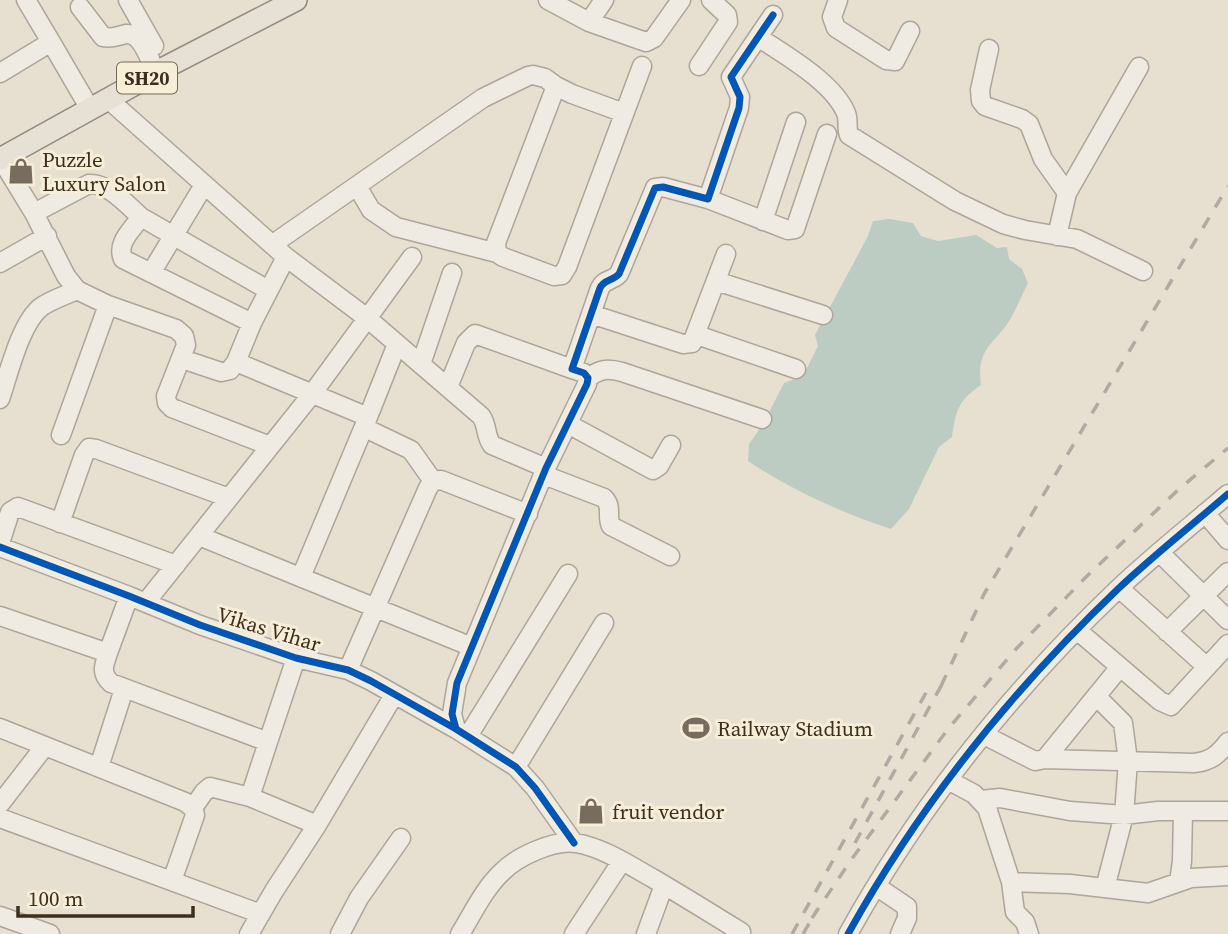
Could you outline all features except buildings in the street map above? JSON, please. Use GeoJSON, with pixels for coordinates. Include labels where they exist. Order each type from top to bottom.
{"type":"FeatureCollection","features":[{"type":"Feature","properties":{"kind":"main road","name":"SH20"},"geometry":{"type":"LineString","coordinates":[[0,159],[161,70],[296,0]]}},
{"type":"Feature","properties":{"kind":"street"},"geometry":{"type":"LineString","coordinates":[[26,0],[51,42],[99,104],[204,184],[279,251],[367,318],[481,416],[492,445],[604,498],[610,507],[611,526],[670,556]]}},
{"type":"Feature","properties":{"kind":"street"},"geometry":{"type":"LineString","coordinates":[[128,0],[161,70]]}},
{"type":"Feature","properties":{"kind":"street"},"geometry":{"type":"LineString","coordinates":[[548,0],[589,22],[646,43],[654,38],[681,0]]}},
{"type":"Feature","properties":{"kind":"street"},"geometry":{"type":"LineString","coordinates":[[589,22],[604,0]]}},
{"type":"Feature","properties":{"kind":"street"},"geometry":{"type":"LineString","coordinates":[[699,65],[729,19],[711,0]]}},
{"type":"Feature","properties":{"kind":"street"},"geometry":{"type":"LineString","coordinates":[[838,0],[832,17],[836,28],[889,61],[895,61],[910,31]]}},
{"type":"Feature","properties":{"kind":"street"},"geometry":{"type":"LineString","coordinates":[[80,7],[103,37],[130,33],[137,36],[161,70]]}},
{"type":"Feature","properties":{"kind":"street"},"geometry":{"type":"LineString","coordinates":[[708,199],[739,108],[740,97],[732,78],[773,15]]}},
{"type":"Feature","properties":{"kind":"street"},"geometry":{"type":"LineString","coordinates":[[758,37],[802,65],[829,91],[846,113],[847,131],[855,138],[956,201],[1003,224],[1077,239],[1143,271]]}},
{"type":"Feature","properties":{"kind":"street"},"geometry":{"type":"LineString","coordinates":[[0,73],[51,42]]}},
{"type":"Feature","properties":{"kind":"street"},"geometry":{"type":"LineString","coordinates":[[989,49],[980,90],[981,101],[985,106],[1029,124],[1043,159],[1067,193]]}},
{"type":"Feature","properties":{"kind":"street"},"geometry":{"type":"LineString","coordinates":[[357,186],[371,210],[396,227],[497,253],[554,276],[562,275],[642,65]]}},
{"type":"Feature","properties":{"kind":"street"},"geometry":{"type":"LineString","coordinates":[[1058,236],[1067,193],[1139,67]]}},
{"type":"Feature","properties":{"kind":"street"},"geometry":{"type":"LineString","coordinates":[[181,359],[221,372],[230,370],[268,290],[279,251],[357,186],[493,93],[533,75],[624,113]]}},
{"type":"Feature","properties":{"kind":"street"},"geometry":{"type":"LineString","coordinates":[[497,253],[496,243],[556,86]]}},
{"type":"Feature","properties":{"kind":"street"},"geometry":{"type":"LineString","coordinates":[[763,221],[796,122]]}},
{"type":"Feature","properties":{"kind":"street"},"geometry":{"type":"LineString","coordinates":[[568,574],[462,733],[452,714],[453,700],[472,647],[545,471],[568,424],[591,314],[602,284],[616,279],[619,274],[653,189],[663,187],[708,199],[788,230],[795,229],[827,134]]}},
{"type":"Feature","properties":{"kind":"street"},"geometry":{"type":"LineString","coordinates":[[0,159],[47,236],[66,276],[77,290],[108,305],[176,329],[184,336],[186,345],[166,396],[167,403],[172,408],[270,446]]}},
{"type":"Feature","properties":{"kind":"street"},"geometry":{"type":"LineString","coordinates":[[34,213],[89,184],[98,184],[141,217],[268,290]]}},
{"type":"Feature","properties":{"kind":"street"},"geometry":{"type":"LineString","coordinates":[[150,274],[204,184]]}},
{"type":"Feature","properties":{"kind":"street"},"geometry":{"type":"LineString","coordinates":[[141,217],[122,243],[120,252],[123,259],[252,323]]}},
{"type":"Feature","properties":{"kind":"street"},"geometry":{"type":"LineString","coordinates":[[0,263],[47,236]]}},
{"type":"Feature","properties":{"kind":"street"},"geometry":{"type":"LineString","coordinates":[[591,314],[683,344],[692,343],[726,254]]}},
{"type":"Feature","properties":{"kind":"street"},"geometry":{"type":"LineString","coordinates":[[268,742],[124,689],[105,678],[103,668],[108,653],[138,599],[176,565],[312,394],[412,257]]}},
{"type":"Feature","properties":{"kind":"street"},"geometry":{"type":"LineString","coordinates":[[421,364],[452,273]]}},
{"type":"Feature","properties":{"kind":"street"},"geometry":{"type":"LineString","coordinates":[[716,281],[823,315]]}},
{"type":"Feature","properties":{"kind":"street"},"geometry":{"type":"LineString","coordinates":[[0,399],[25,328],[33,315],[43,306],[77,290]]}},
{"type":"Feature","properties":{"kind":"street"},"geometry":{"type":"LineString","coordinates":[[61,435],[108,305]]}},
{"type":"Feature","properties":{"kind":"street"},"geometry":{"type":"LineString","coordinates":[[447,387],[466,343],[470,336],[475,334],[580,374],[608,369],[622,372],[762,419]]}},
{"type":"Feature","properties":{"kind":"street"},"geometry":{"type":"LineString","coordinates":[[697,335],[796,369]]}},
{"type":"Feature","properties":{"kind":"street"},"geometry":{"type":"LineString","coordinates":[[301,577],[397,344]]}},
{"type":"Feature","properties":{"kind":"street"},"geometry":{"type":"LineString","coordinates":[[236,362],[312,394],[367,422],[411,450],[433,481]]}},
{"type":"Feature","properties":{"kind":"street"},"geometry":{"type":"LineString","coordinates":[[568,424],[653,470],[659,466],[671,445]]}},
{"type":"Feature","properties":{"kind":"street"},"geometry":{"type":"LineString","coordinates":[[60,523],[84,455],[89,449],[96,449],[229,498]]}},
{"type":"Feature","properties":{"kind":"street"},"geometry":{"type":"LineString","coordinates":[[433,481],[441,480],[528,514]]}},
{"type":"Feature","properties":{"kind":"street"},"geometry":{"type":"LineString","coordinates":[[348,670],[433,481]]}},
{"type":"Feature","properties":{"kind":"street"},"geometry":{"type":"LineString","coordinates":[[848,934],[907,837],[985,735],[1119,588],[1228,494]]}},
{"type":"Feature","properties":{"kind":"street"},"geometry":{"type":"LineString","coordinates":[[0,545],[13,508],[18,507],[176,565]]}},
{"type":"Feature","properties":{"kind":"street"},"geometry":{"type":"LineString","coordinates":[[1205,513],[1228,540]]}},
{"type":"Feature","properties":{"kind":"street"},"geometry":{"type":"LineString","coordinates":[[199,536],[472,647]]}},
{"type":"Feature","properties":{"kind":"street","name":"Vikas Vihar"},"geometry":{"type":"LineString","coordinates":[[0,545],[213,630],[296,658],[348,670],[462,733],[516,767],[535,788],[574,843]]}},
{"type":"Feature","properties":{"kind":"street"},"geometry":{"type":"LineString","coordinates":[[1158,552],[1228,620]]}},
{"type":"Feature","properties":{"kind":"street"},"geometry":{"type":"LineString","coordinates":[[1167,632],[1228,572]]}},
{"type":"Feature","properties":{"kind":"street"},"geometry":{"type":"LineString","coordinates":[[1119,588],[1207,667]]}},
{"type":"Feature","properties":{"kind":"street"},"geometry":{"type":"LineString","coordinates":[[0,616],[108,653]]}},
{"type":"Feature","properties":{"kind":"street"},"geometry":{"type":"LineString","coordinates":[[516,767],[604,623]]}},
{"type":"Feature","properties":{"kind":"street"},"geometry":{"type":"LineString","coordinates":[[1077,631],[1160,701],[1171,706],[1228,644]]}},
{"type":"Feature","properties":{"kind":"street"},"geometry":{"type":"LineString","coordinates":[[250,797],[296,658]]}},
{"type":"Feature","properties":{"kind":"street"},"geometry":{"type":"LineString","coordinates":[[1045,759],[1120,667]]}},
{"type":"Feature","properties":{"kind":"street"},"geometry":{"type":"LineString","coordinates":[[99,767],[124,689]]}},
{"type":"Feature","properties":{"kind":"street"},"geometry":{"type":"LineString","coordinates":[[249,934],[394,695]]}},
{"type":"Feature","properties":{"kind":"street"},"geometry":{"type":"LineString","coordinates":[[1096,696],[1123,723],[1128,761],[1124,815],[1105,888]]}},
{"type":"Feature","properties":{"kind":"street"},"geometry":{"type":"LineString","coordinates":[[0,728],[185,802],[193,808],[193,823],[172,881]]}},
{"type":"Feature","properties":{"kind":"street"},"geometry":{"type":"LineString","coordinates":[[985,735],[1035,761],[1206,761],[1215,757],[1228,742]]}},
{"type":"Feature","properties":{"kind":"street"},"geometry":{"type":"LineString","coordinates":[[0,804],[45,746]]}},
{"type":"Feature","properties":{"kind":"street"},"geometry":{"type":"LineString","coordinates":[[948,780],[981,800],[988,808],[1012,882],[1015,912],[1025,922],[1029,934]]}},
{"type":"Feature","properties":{"kind":"street"},"geometry":{"type":"LineString","coordinates":[[193,808],[210,787],[250,797],[317,825]]}},
{"type":"Feature","properties":{"kind":"street"},"geometry":{"type":"LineString","coordinates":[[981,800],[1000,798],[1070,811],[1124,815],[1228,811]]}},
{"type":"Feature","properties":{"kind":"street"},"geometry":{"type":"LineString","coordinates":[[1179,882],[1183,811]]}},
{"type":"Feature","properties":{"kind":"street"},"geometry":{"type":"LineString","coordinates":[[0,818],[261,914]]}},
{"type":"Feature","properties":{"kind":"street"},"geometry":{"type":"LineString","coordinates":[[340,934],[371,880],[401,838]]}},
{"type":"Feature","properties":{"kind":"street"},"geometry":{"type":"LineString","coordinates":[[460,934],[491,884],[504,870],[520,859],[552,846],[574,843],[598,849],[622,860],[741,932]]}},
{"type":"Feature","properties":{"kind":"street"},"geometry":{"type":"LineString","coordinates":[[574,934],[622,860]]}},
{"type":"Feature","properties":{"kind":"street"},"geometry":{"type":"LineString","coordinates":[[1012,882],[1044,882],[1147,893],[1179,882],[1228,876]]}},
{"type":"Feature","properties":{"kind":"street"},"geometry":{"type":"LineString","coordinates":[[646,934],[664,885]]}},
{"type":"Feature","properties":{"kind":"street"},"geometry":{"type":"LineString","coordinates":[[876,886],[907,907],[907,918],[900,934]]}},
{"type":"Feature","properties":{"kind":"street"},"geometry":{"type":"LineString","coordinates":[[0,916],[50,934]]}},
{"type":"Feature","properties":{"kind":"shaded area"},"geometry":{"type":"Polygon","coordinates":[[[889,219],[913,223],[921,236],[938,241],[976,235],[997,248],[1007,247],[1009,259],[1022,269],[1028,283],[1011,318],[984,354],[980,372],[981,385],[963,401],[957,413],[952,437],[939,447],[909,509],[891,529],[817,500],[748,461],[749,444],[763,424],[784,383],[803,376],[818,346],[815,335],[868,236],[873,221],[889,219]]]}},
{"type":"Feature","properties":{"kind":"railway"},"geometry":{"type":"LineString","coordinates":[[941,686],[984,594],[1228,186]]}},
{"type":"Feature","properties":{"kind":"railway"},"geometry":{"type":"LineString","coordinates":[[812,918],[851,860],[948,729],[1016,649],[1086,577],[1178,490],[1228,448]]}},
{"type":"Feature","properties":{"kind":"railway"},"geometry":{"type":"LineString","coordinates":[[855,843],[946,677]]}},
{"type":"Feature","properties":{"kind":"railway"},"geometry":{"type":"LineString","coordinates":[[792,934],[927,691]]}},
{"type":"Feature","properties":{"kind":"railway"},"geometry":{"type":"LineString","coordinates":[[803,934],[817,910]]}},
{"type":"Feature","properties":{"kind":"cycle path"},"geometry":{"type":"LineString","coordinates":[[456,729],[452,714],[457,683],[546,468],[587,384],[588,378],[584,373],[572,369],[600,288],[619,274],[655,188],[663,187],[708,199],[739,108],[740,97],[731,77],[773,15]]}},
{"type":"Feature","properties":{"kind":"cycle path"},"geometry":{"type":"LineString","coordinates":[[848,934],[905,840],[1005,708],[1119,588],[1228,494]]}},
{"type":"Feature","properties":{"kind":"cycle path"},"geometry":{"type":"LineString","coordinates":[[0,547],[200,625],[296,658],[348,670],[371,681],[516,767],[535,788],[574,843]]}},
{"type":"Feature","properties":{"kind":"place","name":"Puzzle Luxury Salon"},"geometry":{"type":"Point","coordinates":[21,171]}},
{"type":"Feature","properties":{"kind":"place","name":"Railway Stadium"},"geometry":{"type":"Point","coordinates":[696,728]}},
{"type":"Feature","properties":{"kind":"place","name":"fruit vendor"},"geometry":{"type":"Point","coordinates":[591,811]}}]}
